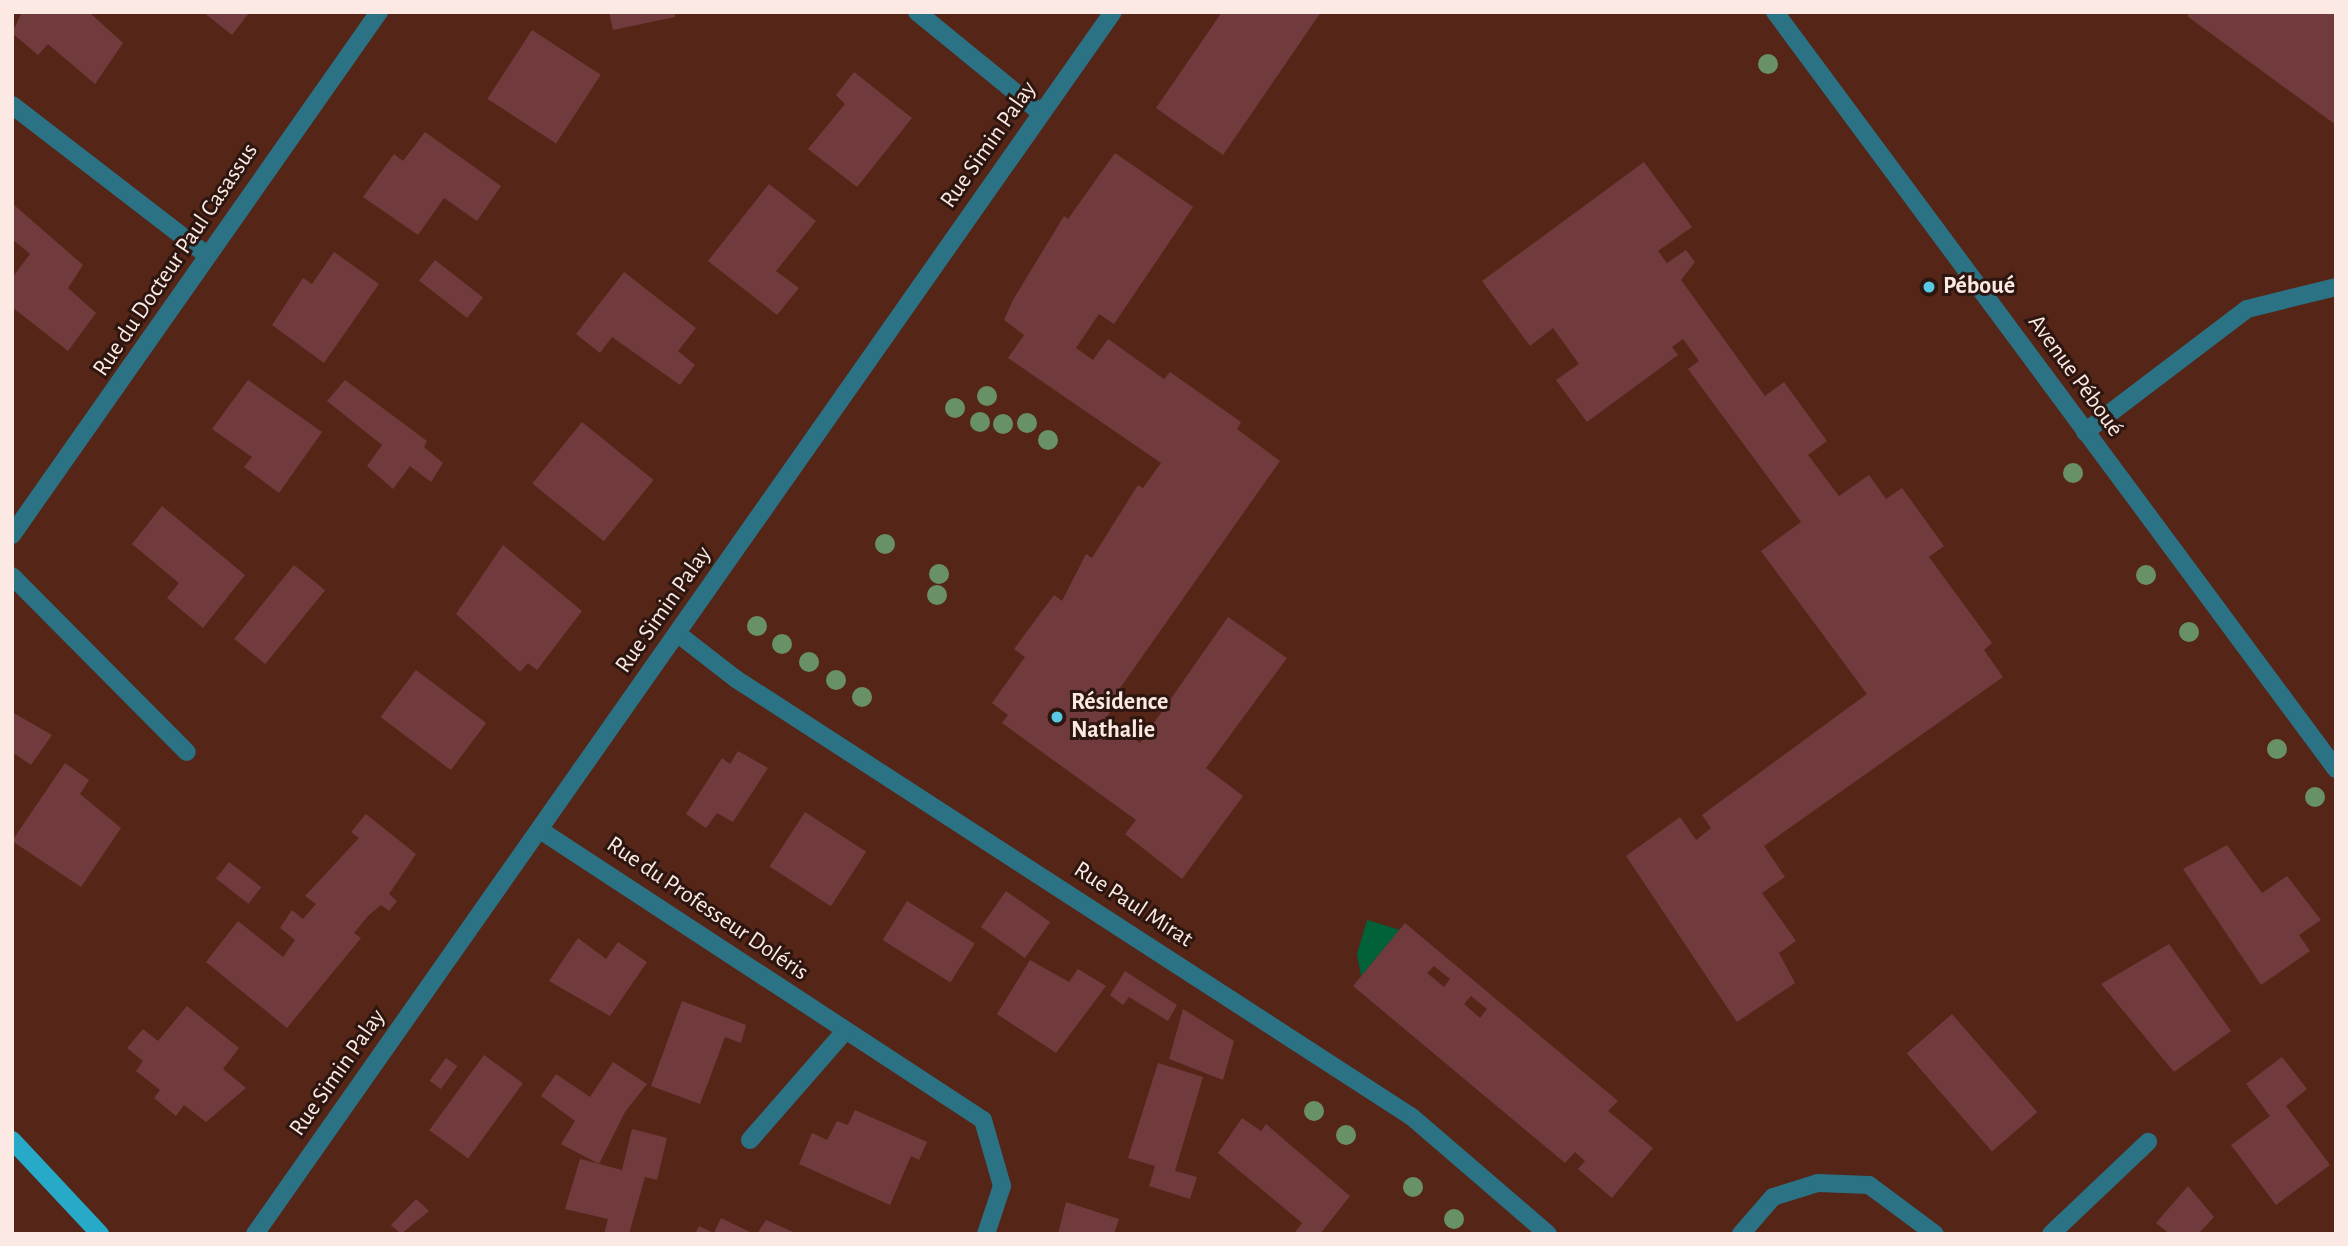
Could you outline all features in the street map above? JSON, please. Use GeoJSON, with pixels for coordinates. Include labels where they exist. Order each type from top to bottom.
{"type":"FeatureCollection","features":[{"type":"Feature","properties":{"kind":"main road"},"geometry":{"type":"LineString","coordinates":[[12,1140],[100,1234]]}},
{"type":"Feature","properties":{"kind":"street","name":"Rue du Docteur Paul Casassus"},"geometry":{"type":"LineString","coordinates":[[12,535],[152,342],[207,255],[379,12]]}},
{"type":"Feature","properties":{"kind":"street"},"geometry":{"type":"LineString","coordinates":[[917,12],[1041,113]]}},
{"type":"Feature","properties":{"kind":"street","name":"Rue Simin Palay"},"geometry":{"type":"LineString","coordinates":[[255,1234],[1113,12]]}},
{"type":"Feature","properties":{"kind":"street","name":"Avenue Péboué"},"geometry":{"type":"LineString","coordinates":[[1775,12],[2336,769]]}},
{"type":"Feature","properties":{"kind":"street"},"geometry":{"type":"LineString","coordinates":[[12,105],[207,255]]}},
{"type":"Feature","properties":{"kind":"street"},"geometry":{"type":"LineString","coordinates":[[2085,432],[2247,309],[2336,287]]}},
{"type":"Feature","properties":{"kind":"street"},"geometry":{"type":"LineString","coordinates":[[12,576],[187,752]]}},
{"type":"Feature","properties":{"kind":"street","name":"Rue Paul Mirat"},"geometry":{"type":"LineString","coordinates":[[678,634],[736,678],[1412,1117],[1548,1234]]}},
{"type":"Feature","properties":{"kind":"street","name":"Rue du Professeur Doléris"},"geometry":{"type":"LineString","coordinates":[[540,830],[983,1121],[1002,1186],[986,1234]]}},
{"type":"Feature","properties":{"kind":"street"},"geometry":{"type":"LineString","coordinates":[[750,1140],[845,1031]]}},
{"type":"Feature","properties":{"kind":"street"},"geometry":{"type":"LineString","coordinates":[[2051,1234],[2148,1142]]}},
{"type":"Feature","properties":{"kind":"street"},"geometry":{"type":"LineString","coordinates":[[1741,1234],[1773,1197],[1818,1183],[1869,1185],[1935,1234]]}},
{"type":"Feature","properties":{"kind":"green space"},"geometry":{"type":"Polygon","coordinates":[[[1367,920],[1400,930],[1361,976],[1357,954],[1367,920]]]}},
{"type":"Feature","properties":{"kind":"building"},"geometry":{"type":"Polygon","coordinates":[[[22,12],[89,12],[123,43],[95,84],[48,44],[38,55],[12,33],[22,12]]]}},
{"type":"Feature","properties":{"kind":"building"},"geometry":{"type":"Polygon","coordinates":[[[203,12],[258,12],[249,13],[232,35],[203,12]]]}},
{"type":"Feature","properties":{"kind":"building"},"geometry":{"type":"Polygon","coordinates":[[[609,12],[675,12],[675,17],[613,30],[609,12]]]}},
{"type":"Feature","properties":{"kind":"building"},"geometry":{"type":"Polygon","coordinates":[[[1222,12],[1321,12],[1223,155],[1156,108],[1222,12]]]}},
{"type":"Feature","properties":{"kind":"building"},"geometry":{"type":"Polygon","coordinates":[[[2190,12],[2336,12],[2336,125],[2187,16],[2190,12]]]}},
{"type":"Feature","properties":{"kind":"building"},"geometry":{"type":"Polygon","coordinates":[[[532,30],[601,75],[556,143],[487,99],[532,30]]]}},
{"type":"Feature","properties":{"kind":"building"},"geometry":{"type":"Polygon","coordinates":[[[854,72],[912,118],[857,187],[808,149],[845,104],[836,95],[854,72]]]}},
{"type":"Feature","properties":{"kind":"building"},"geometry":{"type":"Polygon","coordinates":[[[425,132],[501,186],[477,221],[444,198],[418,235],[363,197],[394,154],[403,161],[425,132]]]}},
{"type":"Feature","properties":{"kind":"building"},"geometry":{"type":"Polygon","coordinates":[[[1115,153],[1193,207],[1114,324],[1099,314],[1076,348],[1093,360],[1108,339],[1164,379],[1170,372],[1241,422],[1237,429],[1280,461],[1113,698],[1118,701],[1106,718],[1140,743],[1228,617],[1287,658],[1206,768],[1243,796],[1182,879],[1125,834],[1136,820],[1002,723],[1008,715],[992,703],[1025,657],[1014,649],[1054,595],[1062,601],[1086,554],[1092,558],[1138,485],[1143,488],[1161,463],[1008,358],[1024,335],[1004,320],[1013,300],[1064,216],[1068,219],[1115,153]]]}},
{"type":"Feature","properties":{"kind":"building"},"geometry":{"type":"Polygon","coordinates":[[[1644,162],[1692,227],[1658,251],[1667,263],[1686,250],[1695,262],[1681,280],[1765,396],[1784,382],[1827,441],[1808,455],[1839,496],[1869,475],[1886,499],[1902,488],[1944,546],[1929,557],[1992,643],[1984,650],[2003,677],[1764,846],[1785,877],[1762,893],[1796,941],[1779,953],[1795,983],[1737,1022],[1626,856],[1680,817],[1696,840],[1711,828],[1702,815],[1867,694],[1761,551],[1801,522],[1688,369],[1699,361],[1683,339],[1672,347],[1678,355],[1587,422],[1556,380],[1579,364],[1553,328],[1530,346],[1482,281],[1644,162]]]}},
{"type":"Feature","properties":{"kind":"building"},"geometry":{"type":"Polygon","coordinates":[[[769,184],[816,221],[776,271],[799,288],[777,315],[708,261],[769,184]]]}},
{"type":"Feature","properties":{"kind":"building"},"geometry":{"type":"Polygon","coordinates":[[[14,205],[83,265],[68,288],[96,313],[68,351],[12,307],[12,278],[30,254],[12,239],[14,205]]]}},
{"type":"Feature","properties":{"kind":"building"},"geometry":{"type":"Polygon","coordinates":[[[334,252],[379,284],[324,363],[272,325],[303,278],[312,284],[334,252]]]}},
{"type":"Feature","properties":{"kind":"building"},"geometry":{"type":"Polygon","coordinates":[[[435,260],[483,298],[467,318],[419,280],[435,260]]]}},
{"type":"Feature","properties":{"kind":"building"},"geometry":{"type":"Polygon","coordinates":[[[624,272],[696,328],[678,351],[695,365],[680,385],[612,337],[600,353],[576,334],[624,272]]]}},
{"type":"Feature","properties":{"kind":"building"},"geometry":{"type":"Polygon","coordinates":[[[248,380],[322,432],[279,493],[244,467],[252,457],[212,429],[248,380]]]}},
{"type":"Feature","properties":{"kind":"building"},"geometry":{"type":"Polygon","coordinates":[[[345,380],[427,441],[424,447],[443,463],[431,482],[410,466],[393,489],[367,466],[382,445],[327,401],[345,380]]]}},
{"type":"Feature","properties":{"kind":"building"},"geometry":{"type":"Polygon","coordinates":[[[582,422],[653,480],[604,541],[532,483],[582,422]]]}},
{"type":"Feature","properties":{"kind":"building"},"geometry":{"type":"Polygon","coordinates":[[[162,506],[245,575],[203,628],[167,598],[179,583],[132,544],[162,506]]]}},
{"type":"Feature","properties":{"kind":"building"},"geometry":{"type":"Polygon","coordinates":[[[503,545],[582,611],[537,670],[528,663],[520,672],[456,614],[503,545]]]}},
{"type":"Feature","properties":{"kind":"building"},"geometry":{"type":"Polygon","coordinates":[[[294,565],[325,590],[265,664],[234,639],[294,565]]]}},
{"type":"Feature","properties":{"kind":"building"},"geometry":{"type":"Polygon","coordinates":[[[416,670],[486,723],[451,770],[380,717],[416,670]]]}},
{"type":"Feature","properties":{"kind":"building"},"geometry":{"type":"Polygon","coordinates":[[[12,712],[52,735],[31,765],[12,752],[12,712]]]}},
{"type":"Feature","properties":{"kind":"building"},"geometry":{"type":"Polygon","coordinates":[[[738,751],[768,768],[733,822],[717,813],[706,828],[686,814],[722,758],[730,764],[738,751]]]}},
{"type":"Feature","properties":{"kind":"building"},"geometry":{"type":"Polygon","coordinates":[[[65,763],[89,780],[80,794],[121,828],[81,887],[12,841],[65,763]]]}},
{"type":"Feature","properties":{"kind":"building"},"geometry":{"type":"Polygon","coordinates":[[[805,812],[866,852],[831,906],[770,867],[805,812]]]}},
{"type":"Feature","properties":{"kind":"building"},"geometry":{"type":"Polygon","coordinates":[[[366,814],[416,854],[389,894],[397,901],[389,911],[381,905],[368,916],[354,933],[361,938],[287,1028],[206,962],[238,921],[283,957],[295,940],[280,928],[292,910],[303,919],[316,904],[305,896],[359,838],[351,832],[366,814]]]}},
{"type":"Feature","properties":{"kind":"building"},"geometry":{"type":"Polygon","coordinates":[[[2227,845],[2262,893],[2287,876],[2321,920],[2299,935],[2310,951],[2261,985],[2183,869],[2227,845]]]}},
{"type":"Feature","properties":{"kind":"building"},"geometry":{"type":"Polygon","coordinates":[[[229,862],[261,887],[248,904],[216,879],[229,862]]]}},
{"type":"Feature","properties":{"kind":"building"},"geometry":{"type":"Polygon","coordinates":[[[1006,891],[1050,922],[1025,958],[981,927],[1006,891]]]}},
{"type":"Feature","properties":{"kind":"building"},"geometry":{"type":"Polygon","coordinates":[[[907,901],[975,943],[950,982],[883,940],[907,901]]]}},
{"type":"Feature","properties":{"kind":"building"},"geometry":{"type":"Polygon","coordinates":[[[1405,923],[1618,1101],[1608,1111],[1653,1148],[1612,1198],[1578,1169],[1585,1161],[1575,1152],[1565,1163],[1353,986],[1405,923]],[[1434,966],[1427,973],[1444,987],[1450,979],[1434,966]],[[1471,996],[1464,1004],[1480,1018],[1487,1009],[1471,996]]]}},
{"type":"Feature","properties":{"kind":"building"},"geometry":{"type":"Polygon","coordinates":[[[578,938],[606,959],[618,942],[647,962],[610,1016],[549,981],[578,938]]]}},
{"type":"Feature","properties":{"kind":"building"},"geometry":{"type":"Polygon","coordinates":[[[2169,944],[2231,1031],[2174,1072],[2101,984],[2169,944]]]}},
{"type":"Feature","properties":{"kind":"building"},"geometry":{"type":"Polygon","coordinates":[[[1030,960],[1069,982],[1078,969],[1106,986],[1056,1053],[997,1014],[1030,960]]]}},
{"type":"Feature","properties":{"kind":"building"},"geometry":{"type":"Polygon","coordinates":[[[1125,971],[1177,1005],[1168,1021],[1129,997],[1123,1005],[1110,995],[1125,971]]]}},
{"type":"Feature","properties":{"kind":"building"},"geometry":{"type":"Polygon","coordinates":[[[682,1001],[746,1025],[741,1043],[725,1037],[700,1104],[651,1086],[682,1001]]]}},
{"type":"Feature","properties":{"kind":"building"},"geometry":{"type":"Polygon","coordinates":[[[187,1006],[239,1048],[223,1069],[246,1088],[206,1122],[184,1105],[176,1116],[154,1098],[160,1090],[136,1071],[143,1061],[127,1048],[143,1029],[158,1041],[187,1006]]]}},
{"type":"Feature","properties":{"kind":"building"},"geometry":{"type":"Polygon","coordinates":[[[1183,1009],[1234,1041],[1223,1080],[1169,1059],[1183,1009]]]}},
{"type":"Feature","properties":{"kind":"building"},"geometry":{"type":"Polygon","coordinates":[[[1952,1014],[2037,1112],[1992,1151],[1907,1053],[1952,1014]]]}},
{"type":"Feature","properties":{"kind":"building"},"geometry":{"type":"Polygon","coordinates":[[[484,1055],[523,1083],[468,1158],[429,1130],[484,1055]]]}},
{"type":"Feature","properties":{"kind":"building"},"geometry":{"type":"Polygon","coordinates":[[[2282,1057],[2307,1089],[2286,1106],[2330,1165],[2276,1205],[2231,1145],[2270,1116],[2246,1084],[2282,1057]]]}},
{"type":"Feature","properties":{"kind":"building"},"geometry":{"type":"Polygon","coordinates":[[[446,1058],[457,1066],[441,1089],[430,1081],[446,1058]]]}},
{"type":"Feature","properties":{"kind":"building"},"geometry":{"type":"Polygon","coordinates":[[[613,1062],[647,1084],[625,1112],[599,1164],[561,1144],[575,1121],[541,1096],[556,1074],[590,1097],[613,1062]]]}},
{"type":"Feature","properties":{"kind":"building"},"geometry":{"type":"Polygon","coordinates":[[[1158,1063],[1203,1077],[1175,1171],[1197,1177],[1190,1199],[1149,1186],[1155,1166],[1128,1158],[1158,1063]]]}},
{"type":"Feature","properties":{"kind":"building"},"geometry":{"type":"Polygon","coordinates":[[[855,1110],[927,1142],[919,1160],[911,1156],[890,1205],[799,1164],[812,1133],[827,1140],[837,1121],[848,1125],[855,1110]]]}},
{"type":"Feature","properties":{"kind":"building"},"geometry":{"type":"Polygon","coordinates":[[[1242,1118],[1261,1131],[1266,1124],[1350,1196],[1320,1234],[1294,1234],[1302,1223],[1218,1153],[1242,1118]]]}},
{"type":"Feature","properties":{"kind":"building"},"geometry":{"type":"Polygon","coordinates":[[[632,1129],[667,1138],[657,1180],[645,1177],[629,1234],[604,1234],[608,1219],[565,1209],[580,1159],[622,1170],[632,1129]]]}},
{"type":"Feature","properties":{"kind":"building"},"geometry":{"type":"Polygon","coordinates":[[[2188,1186],[2214,1217],[2198,1234],[2170,1234],[2156,1223],[2188,1186]]]}},
{"type":"Feature","properties":{"kind":"building"},"geometry":{"type":"Polygon","coordinates":[[[416,1199],[429,1211],[401,1234],[391,1225],[416,1199]]]}},
{"type":"Feature","properties":{"kind":"building"},"geometry":{"type":"Polygon","coordinates":[[[1066,1202],[1119,1219],[1114,1234],[1058,1234],[1066,1202]]]}},
{"type":"Feature","properties":{"kind":"building"},"geometry":{"type":"Polygon","coordinates":[[[721,1218],[754,1234],[695,1234],[699,1226],[714,1233],[721,1218]]]}},
{"type":"Feature","properties":{"kind":"building"},"geometry":{"type":"Polygon","coordinates":[[[766,1220],[798,1234],[757,1234],[766,1220]]]}},
{"type":"Feature","properties":{"kind":"place","name":"Péboué"},"geometry":{"type":"Point","coordinates":[1929,287]}},
{"type":"Feature","properties":{"kind":"place","name":"Résidence Nathalie"},"geometry":{"type":"Point","coordinates":[1057,717]}}]}
